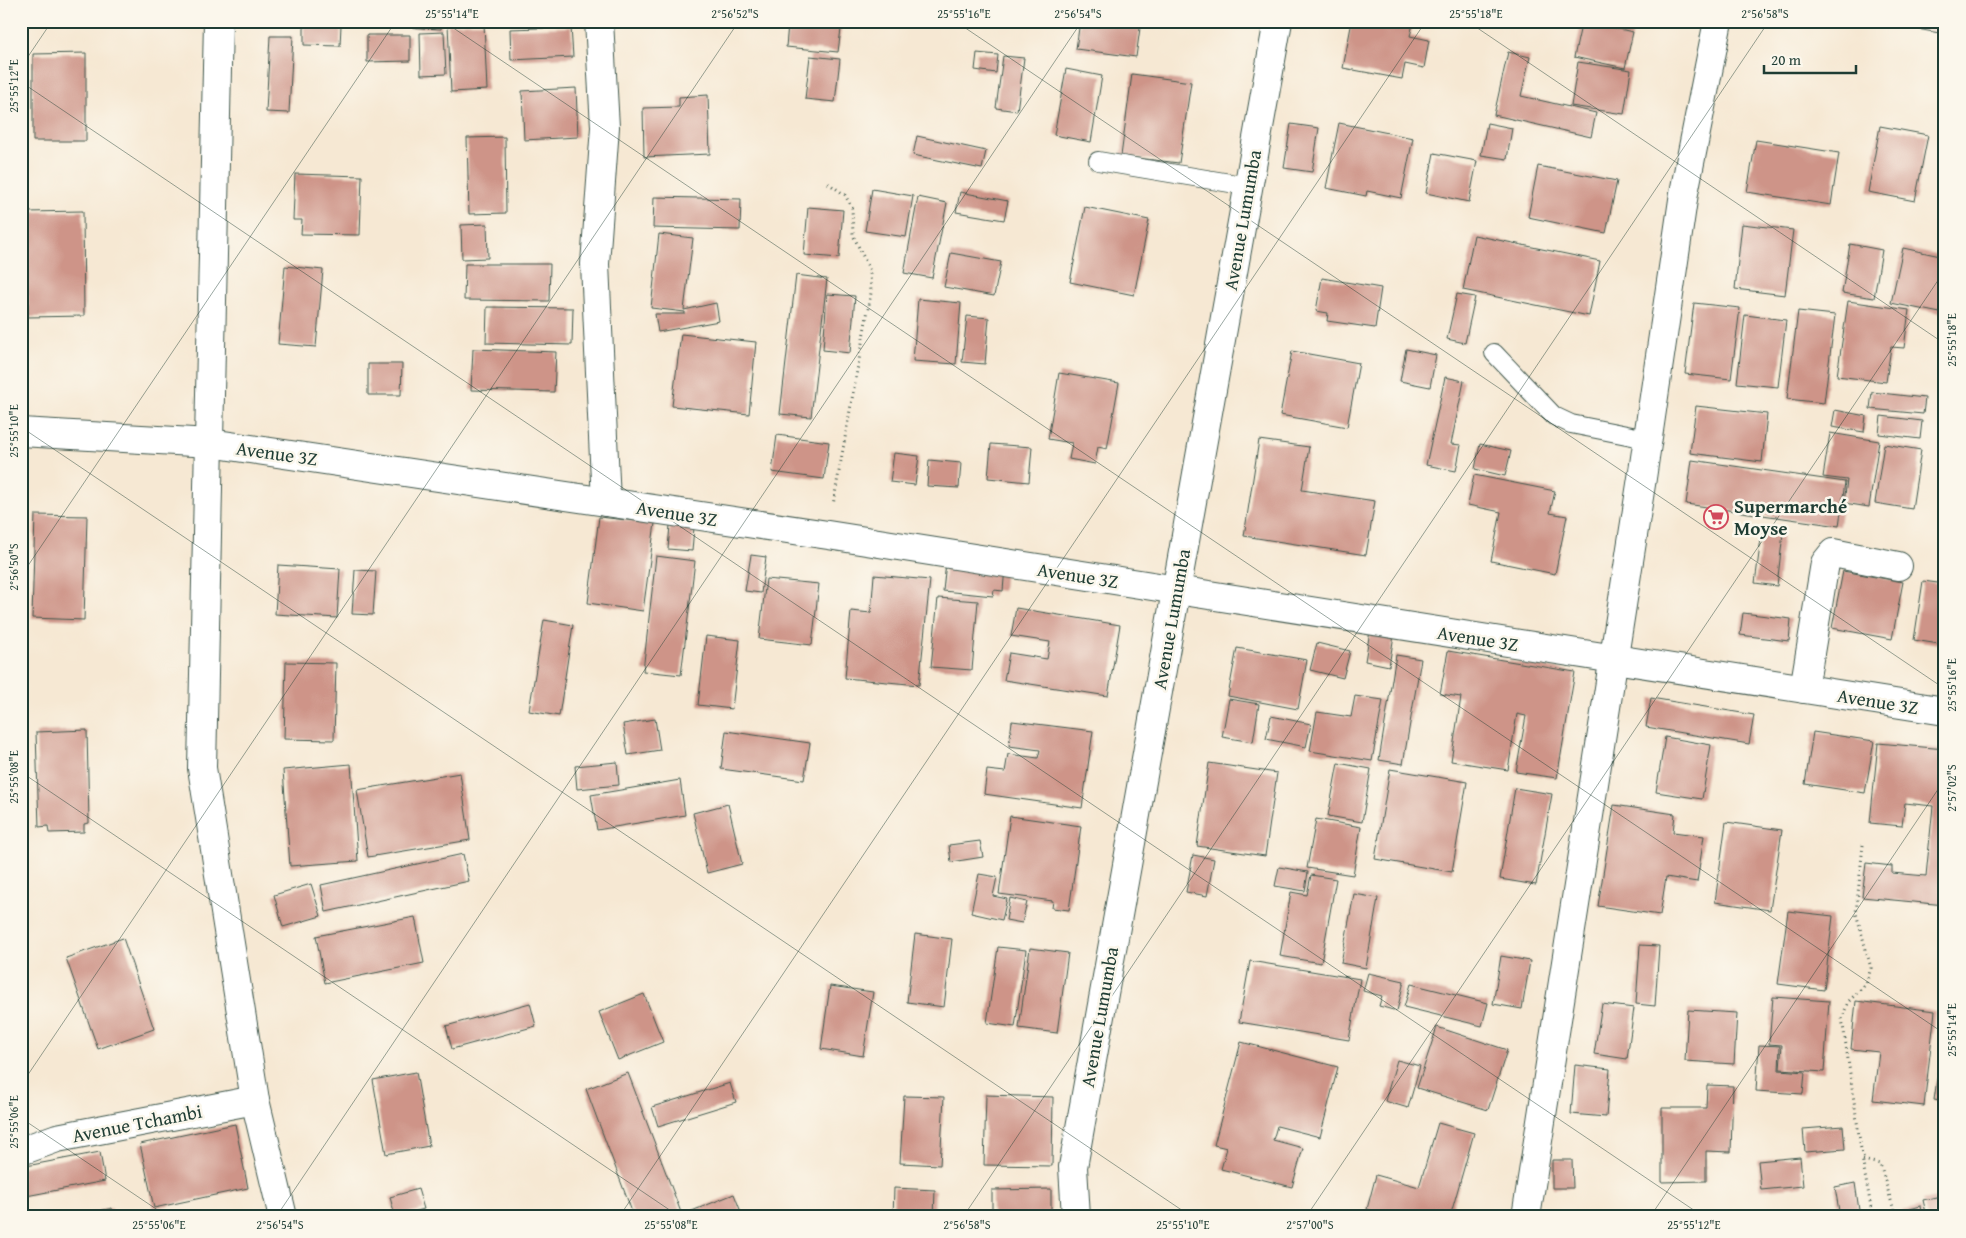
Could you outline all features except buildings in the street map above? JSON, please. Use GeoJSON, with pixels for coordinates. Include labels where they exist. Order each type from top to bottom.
{"type":"FeatureCollection","features":[{"type":"Feature","properties":{"kind":"street"},"geometry":{"type":"LineString","coordinates":[[218,21],[202,768],[255,1100],[283,1217]]}},
{"type":"Feature","properties":{"kind":"street"},"geometry":{"type":"LineString","coordinates":[[599,21],[605,127],[595,264],[606,502]]}},
{"type":"Feature","properties":{"kind":"street","name":"Avenue Lumumba"},"geometry":{"type":"LineString","coordinates":[[1076,1217],[1073,1167],[1278,21]]}},
{"type":"Feature","properties":{"kind":"street"},"geometry":{"type":"LineString","coordinates":[[1526,1217],[1614,659],[1684,193],[1718,21]]}},
{"type":"Feature","properties":{"kind":"street","name":"Avenue 3Z"},"geometry":{"type":"LineString","coordinates":[[21,432],[210,443],[828,535],[1945,711]]}},
{"type":"Feature","properties":{"kind":"street"},"geometry":{"type":"LineString","coordinates":[[1804,689],[1825,563],[1833,553],[1898,566]]}},
{"type":"Feature","properties":{"kind":"street","name":"Avenue Tchambi"},"geometry":{"type":"LineString","coordinates":[[21,1151],[57,1138],[255,1100]]}},
{"type":"Feature","properties":{"kind":"lane"},"geometry":{"type":"LineString","coordinates":[[1098,161],[1248,186]]}},
{"type":"Feature","properties":{"kind":"lane"},"geometry":{"type":"LineString","coordinates":[[1494,353],[1554,416],[1571,424],[1647,439]]}},
{"type":"Feature","properties":{"kind":"path"},"geometry":{"type":"LineString","coordinates":[[828,183],[845,195],[852,208],[853,235],[870,271],[871,293],[828,535]]}},
{"type":"Feature","properties":{"kind":"path"},"geometry":{"type":"LineString","coordinates":[[1862,846],[1856,913],[1871,968],[1866,984],[1848,1002],[1842,1018],[1872,1217]]}},
{"type":"Feature","properties":{"kind":"path"},"geometry":{"type":"LineString","coordinates":[[1863,1160],[1880,1164],[1896,1217]]}},
{"type":"Feature","properties":{"kind":"place","name":"Supermarché Moyse"},"geometry":{"type":"Point","coordinates":[1716,517]}}]}
